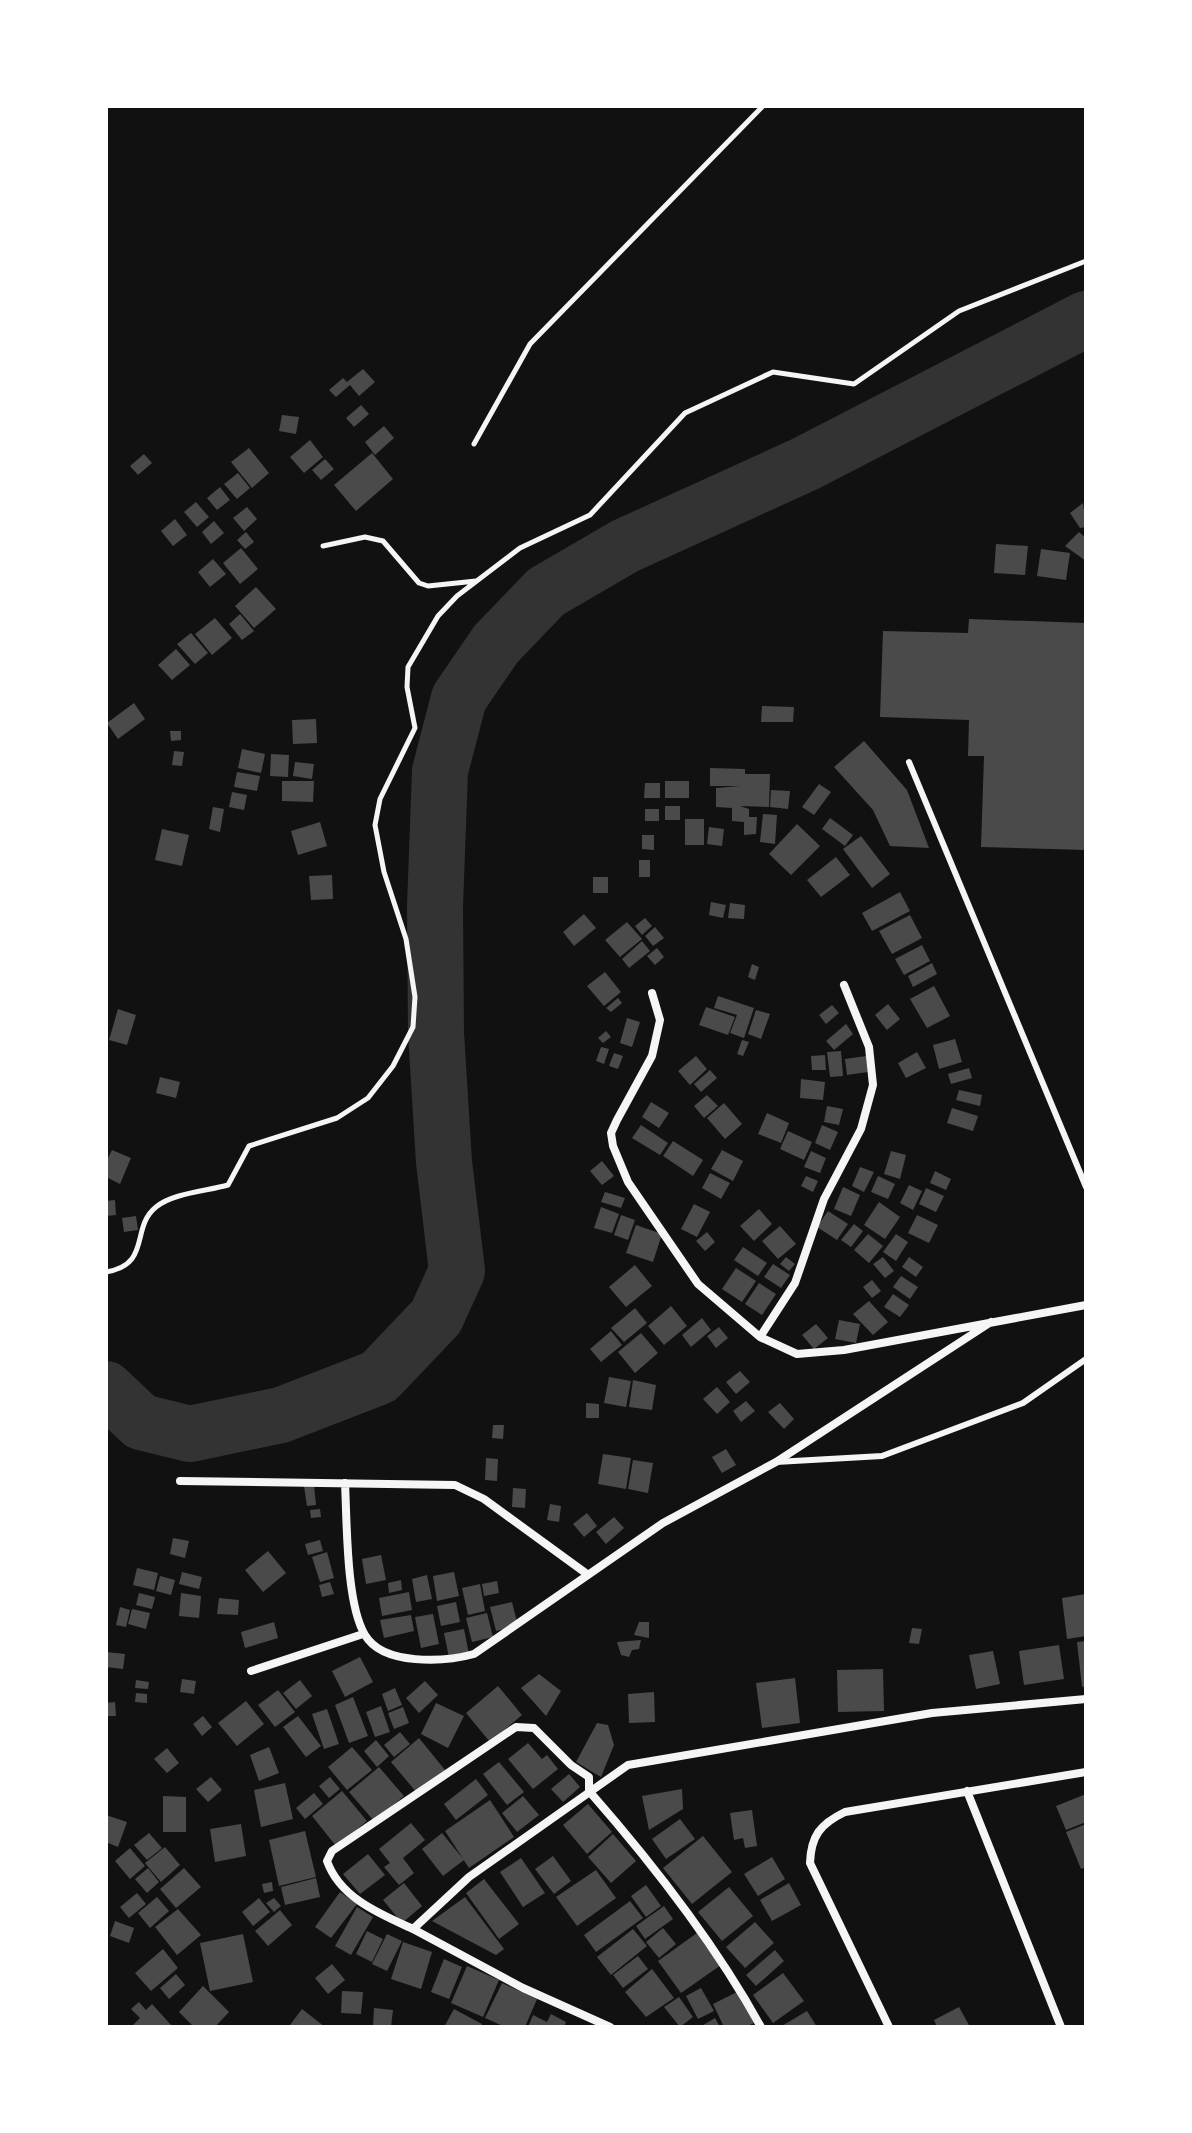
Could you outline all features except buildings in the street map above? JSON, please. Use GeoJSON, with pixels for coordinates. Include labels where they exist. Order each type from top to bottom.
{"type":"FeatureCollection","features":[{"type":"Feature","properties":{"kind":"street"},"geometry":{"type":"LineString","coordinates":[[760,1337],[795,1283],[824,1199],[861,1129],[873,1085],[869,1047],[844,985]]}},
{"type":"Feature","properties":{"kind":"street"},"geometry":{"type":"LineString","coordinates":[[652,993],[660,1020],[652,1056],[611,1133],[613,1146],[628,1182],[698,1284],[760,1337],[797,1354],[844,1350],[1086,1305]]}},
{"type":"Feature","properties":{"kind":"street"},"geometry":{"type":"LineString","coordinates":[[345,1483],[351,1572],[363,1634],[370,1642],[395,1654],[424,1661],[450,1660],[474,1654],[525,1622],[587,1574],[663,1523],[776,1462],[991,1322]]}},
{"type":"Feature","properties":{"kind":"street"},"geometry":{"type":"LineString","coordinates":[[180,1481],[455,1485],[484,1499],[587,1574]]}},
{"type":"Feature","properties":{"kind":"street"},"geometry":{"type":"LineString","coordinates":[[251,1671],[363,1634]]}},
{"type":"Feature","properties":{"kind":"street"},"geometry":{"type":"LineString","coordinates":[[413,1929],[469,1877],[628,1765],[932,1713],[1086,1699]]}},
{"type":"Feature","properties":{"kind":"street"},"geometry":{"type":"LineString","coordinates":[[610,2027],[523,1988],[370,1909],[331,1873],[327,1861],[332,1851],[516,1727],[534,1728],[571,1765],[589,1777],[589,1791],[697,1922],[726,1964],[761,2027]]}},
{"type":"Feature","properties":{"kind":"street"},"geometry":{"type":"LineString","coordinates":[[889,2027],[810,1863],[811,1847],[817,1831],[845,1812],[1086,1772]]}},
{"type":"Feature","properties":{"kind":"street"},"geometry":{"type":"LineString","coordinates":[[967,1791],[1061,2027]]}},
{"type":"Feature","properties":{"kind":"lane"},"geometry":{"type":"LineString","coordinates":[[909,762],[1086,1187]]}},
{"type":"Feature","properties":{"kind":"lane"},"geometry":{"type":"LineString","coordinates":[[776,1462],[882,1456],[1023,1403],[1086,1359]]}},
{"type":"Feature","properties":{"kind":"path"},"geometry":{"type":"LineString","coordinates":[[474,444],[530,344],[763,106]]}},
{"type":"Feature","properties":{"kind":"path"},"geometry":{"type":"LineString","coordinates":[[106,1272],[121,1269],[136,1256],[146,1219],[156,1207],[228,1185],[249,1146],[337,1118],[368,1098],[393,1066],[413,1027],[415,997],[406,939],[384,872],[375,825],[380,799],[415,728],[407,687],[408,667],[438,616],[520,548],[590,515],[685,413],[773,372],[854,384],[959,311],[1086,261]]}},
{"type":"Feature","properties":{"kind":"path"},"geometry":{"type":"LineString","coordinates":[[323,546],[365,537],[383,541],[419,583],[428,586],[477,581]]}},
{"type":"Feature","properties":{"kind":"waterway"},"geometry":{"type":"LineString","coordinates":[[106,1389],[141,1422],[190,1434],[281,1415],[379,1377],[436,1317],[457,1271],[444,1162],[436,1033],[435,906],[440,771],[459,698],[496,644],[546,592],[625,546],[805,464],[1086,319]]}}]}
